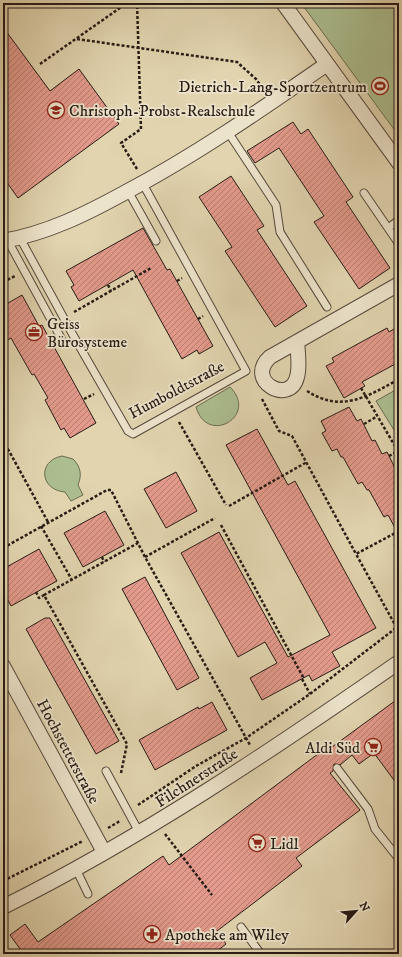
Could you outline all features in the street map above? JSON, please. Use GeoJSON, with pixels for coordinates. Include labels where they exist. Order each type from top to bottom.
{"type":"FeatureCollection","features":[{"type":"Feature","properties":{"kind":"street"},"geometry":{"type":"LineString","coordinates":[[283,3],[399,162]]}},
{"type":"Feature","properties":{"kind":"street"},"geometry":{"type":"LineString","coordinates":[[10,240],[71,221],[143,184],[228,132],[327,64]]}},
{"type":"Feature","properties":{"kind":"street"},"geometry":{"type":"LineString","coordinates":[[297,342],[298,376],[295,382],[286,389],[275,389],[266,382],[262,372],[266,361],[270,357],[399,284]]}},
{"type":"Feature","properties":{"kind":"street","name":"Filchnerstraße"},"geometry":{"type":"LineString","coordinates":[[3,907],[76,869],[148,827],[257,758],[399,662]]}},
{"type":"Feature","properties":{"kind":"street","name":"Hochstetterstraße"},"geometry":{"type":"LineString","coordinates":[[3,666],[104,852]]}},
{"type":"Feature","properties":{"kind":"lane"},"geometry":{"type":"LineString","coordinates":[[228,132],[276,206],[280,232],[327,307]]}},
{"type":"Feature","properties":{"kind":"lane","name":"Humboldtstraße"},"geometry":{"type":"LineString","coordinates":[[10,240],[64,318],[128,431],[134,434],[246,371],[143,184]]}},
{"type":"Feature","properties":{"kind":"lane"},"geometry":{"type":"LineString","coordinates":[[128,191],[156,242]]}},
{"type":"Feature","properties":{"kind":"lane"},"geometry":{"type":"LineString","coordinates":[[364,193],[399,244]]}},
{"type":"Feature","properties":{"kind":"lane"},"geometry":{"type":"LineString","coordinates":[[388,228],[399,220]]}},
{"type":"Feature","properties":{"kind":"lane"},"geometry":{"type":"LineString","coordinates":[[10,240],[61,338]]}},
{"type":"Feature","properties":{"kind":"lane"},"geometry":{"type":"LineString","coordinates":[[337,768],[368,809],[375,829],[399,859]]}},
{"type":"Feature","properties":{"kind":"lane"},"geometry":{"type":"LineString","coordinates":[[106,771],[130,816],[148,827]]}},
{"type":"Feature","properties":{"kind":"lane"},"geometry":{"type":"LineString","coordinates":[[76,869],[88,894]]}},
{"type":"Feature","properties":{"kind":"lane"},"geometry":{"type":"LineString","coordinates":[[241,927],[261,954]]}},
{"type":"Feature","properties":{"kind":"path"},"geometry":{"type":"LineString","coordinates":[[40,64],[127,3]]}},
{"type":"Feature","properties":{"kind":"path"},"geometry":{"type":"LineString","coordinates":[[137,3],[140,48],[141,129],[121,143],[135,165],[143,184]]}},
{"type":"Feature","properties":{"kind":"path"},"geometry":{"type":"LineString","coordinates":[[77,39],[237,62],[256,79],[263,89]]}},
{"type":"Feature","properties":{"kind":"path"},"geometry":{"type":"LineString","coordinates":[[64,318],[151,268]]}},
{"type":"Feature","properties":{"kind":"path"},"geometry":{"type":"LineString","coordinates":[[108,285],[111,291]]}},
{"type":"Feature","properties":{"kind":"path"},"geometry":{"type":"LineString","coordinates":[[396,369],[399,373]]}},
{"type":"Feature","properties":{"kind":"path"},"geometry":{"type":"LineString","coordinates":[[295,382],[321,399],[344,402],[359,400],[399,379]]}},
{"type":"Feature","properties":{"kind":"path"},"geometry":{"type":"LineString","coordinates":[[361,388],[376,417],[399,452],[389,456]]}},
{"type":"Feature","properties":{"kind":"path"},"geometry":{"type":"LineString","coordinates":[[260,396],[279,431],[292,436],[399,632]]}},
{"type":"Feature","properties":{"kind":"path"},"geometry":{"type":"LineString","coordinates":[[173,412],[226,505]]}},
{"type":"Feature","properties":{"kind":"path"},"geometry":{"type":"LineString","coordinates":[[364,424],[376,417]]}},
{"type":"Feature","properties":{"kind":"path"},"geometry":{"type":"LineString","coordinates":[[3,440],[48,522]]}},
{"type":"Feature","properties":{"kind":"path"},"geometry":{"type":"LineString","coordinates":[[229,506],[306,462]]}},
{"type":"Feature","properties":{"kind":"path"},"geometry":{"type":"LineString","coordinates":[[3,548],[107,490],[111,490],[145,557],[257,758]]}},
{"type":"Feature","properties":{"kind":"path"},"geometry":{"type":"LineString","coordinates":[[145,557],[215,518]]}},
{"type":"Feature","properties":{"kind":"path"},"geometry":{"type":"LineString","coordinates":[[221,525],[303,677],[302,679],[310,694]]}},
{"type":"Feature","properties":{"kind":"path"},"geometry":{"type":"LineString","coordinates":[[41,526],[72,580]]}},
{"type":"Feature","properties":{"kind":"path"},"geometry":{"type":"LineString","coordinates":[[356,554],[399,531]]}},
{"type":"Feature","properties":{"kind":"path"},"geometry":{"type":"LineString","coordinates":[[396,533],[399,540]]}},
{"type":"Feature","properties":{"kind":"path"},"geometry":{"type":"LineString","coordinates":[[36,592],[39,598],[138,543]]}},
{"type":"Feature","properties":{"kind":"path"},"geometry":{"type":"LineString","coordinates":[[394,546],[399,543]]}},
{"type":"Feature","properties":{"kind":"path"},"geometry":{"type":"LineString","coordinates":[[102,557],[104,562]]}},
{"type":"Feature","properties":{"kind":"path"},"geometry":{"type":"LineString","coordinates":[[44,595],[127,744],[121,774]]}},
{"type":"Feature","properties":{"kind":"path"},"geometry":{"type":"LineString","coordinates":[[3,881],[130,816],[138,805],[196,766],[246,738],[310,694],[396,628]]}},
{"type":"Feature","properties":{"kind":"path"},"geometry":{"type":"LineString","coordinates":[[135,799],[148,827],[212,895]]}},
{"type":"Feature","properties":{"kind":"path"},"geometry":{"type":"LineString","coordinates":[[393,954],[399,950]]}},
{"type":"Feature","properties":{"kind":"green space","name":"Dietrich-Lang-Sportzentrum"},"geometry":{"type":"Polygon","coordinates":[[[301,3],[399,3],[399,136],[301,3]]]}},
{"type":"Feature","properties":{"kind":"green space"},"geometry":{"type":"Polygon","coordinates":[[[230,387],[237,398],[238,408],[235,416],[228,422],[219,425],[210,424],[202,419],[196,407],[230,387]]]}},
{"type":"Feature","properties":{"kind":"green space"},"geometry":{"type":"Polygon","coordinates":[[[399,388],[399,438],[376,401],[399,388]]]}},
{"type":"Feature","properties":{"kind":"green space"},"geometry":{"type":"Polygon","coordinates":[[[62,456],[73,459],[78,465],[80,471],[78,485],[83,495],[71,501],[65,492],[50,486],[46,481],[45,469],[48,463],[62,456]]]}},
{"type":"Feature","properties":{"kind":"building","name":"Christoph-Probst-Realschule"},"geometry":{"type":"Polygon","coordinates":[[[3,27],[50,91],[79,69],[119,124],[18,198],[3,177],[3,27]]]}},
{"type":"Feature","properties":{"kind":"building"},"geometry":{"type":"Polygon","coordinates":[[[293,122],[301,134],[308,129],[353,197],[346,202],[390,268],[359,289],[314,222],[324,216],[279,148],[255,163],[247,151],[293,122]]]}},
{"type":"Feature","properties":{"kind":"building"},"geometry":{"type":"Polygon","coordinates":[[[231,176],[264,226],[257,230],[307,306],[275,327],[225,251],[232,247],[199,197],[231,176]]]}},
{"type":"Feature","properties":{"kind":"building"},"geometry":{"type":"Polygon","coordinates":[[[143,228],[167,270],[170,269],[213,346],[199,354],[197,350],[182,359],[133,270],[79,301],[71,287],[74,285],[66,271],[143,228]]]}},
{"type":"Feature","properties":{"kind":"building"},"geometry":{"type":"Polygon","coordinates":[[[22,295],[39,326],[42,325],[96,423],[70,438],[64,428],[61,430],[45,400],[48,398],[34,374],[32,375],[11,338],[3,343],[3,306],[22,295]]]}},
{"type":"Feature","properties":{"kind":"building"},"geometry":{"type":"Polygon","coordinates":[[[399,326],[399,362],[362,382],[365,386],[344,398],[326,366],[334,362],[332,358],[387,328],[389,332],[399,326]]]}},
{"type":"Feature","properties":{"kind":"building"},"geometry":{"type":"Polygon","coordinates":[[[349,407],[357,421],[361,419],[372,441],[375,440],[382,454],[387,452],[399,476],[399,535],[388,515],[384,517],[369,490],[367,490],[362,482],[358,484],[343,457],[341,457],[337,449],[332,451],[322,433],[326,431],[321,421],[349,407]]]}},
{"type":"Feature","properties":{"kind":"building"},"geometry":{"type":"Polygon","coordinates":[[[257,429],[288,485],[295,481],[376,628],[332,652],[340,666],[312,681],[309,675],[262,700],[250,678],[277,663],[265,642],[238,657],[181,553],[219,532],[288,657],[330,635],[226,445],[257,429]]]}},
{"type":"Feature","properties":{"kind":"building"},"geometry":{"type":"Polygon","coordinates":[[[176,472],[197,511],[166,528],[144,489],[176,472]]]}},
{"type":"Feature","properties":{"kind":"building"},"geometry":{"type":"Polygon","coordinates":[[[105,511],[124,545],[83,567],[64,533],[105,511]]]}},
{"type":"Feature","properties":{"kind":"building"},"geometry":{"type":"Polygon","coordinates":[[[39,549],[57,581],[11,606],[3,591],[3,569],[39,549]]]}},
{"type":"Feature","properties":{"kind":"building"},"geometry":{"type":"Polygon","coordinates":[[[145,577],[199,678],[177,690],[122,589],[145,577]]]}},
{"type":"Feature","properties":{"kind":"building"},"geometry":{"type":"Polygon","coordinates":[[[45,618],[50,618],[119,741],[96,754],[26,629],[45,618]]]}},
{"type":"Feature","properties":{"kind":"building"},"geometry":{"type":"Polygon","coordinates":[[[399,698],[399,787],[374,753],[359,764],[352,755],[340,765],[334,764],[333,771],[330,773],[360,810],[296,858],[302,866],[217,931],[226,944],[213,954],[21,954],[23,953],[10,935],[25,924],[38,942],[163,856],[169,865],[330,745],[332,747],[399,698]]]}},
{"type":"Feature","properties":{"kind":"building"},"geometry":{"type":"Polygon","coordinates":[[[212,702],[227,730],[155,770],[139,740],[198,707],[199,709],[212,702]]]}},
{"type":"Feature","properties":{"kind":"place","name":"Dietrich-Lang-Sportzentrum"},"geometry":{"type":"Point","coordinates":[380,86]}},
{"type":"Feature","properties":{"kind":"place","name":"Christoph-Probst-Realschule"},"geometry":{"type":"Point","coordinates":[56,110]}},
{"type":"Feature","properties":{"kind":"place","name":"Geiss Bürosysteme"},"geometry":{"type":"Point","coordinates":[34,332]}},
{"type":"Feature","properties":{"kind":"place","name":"Aldi Süd"},"geometry":{"type":"Point","coordinates":[373,747]}},
{"type":"Feature","properties":{"kind":"place","name":"Lidl"},"geometry":{"type":"Point","coordinates":[257,843]}},
{"type":"Feature","properties":{"kind":"place","name":"Apotheke am Wiley"},"geometry":{"type":"Point","coordinates":[152,934]}}]}
